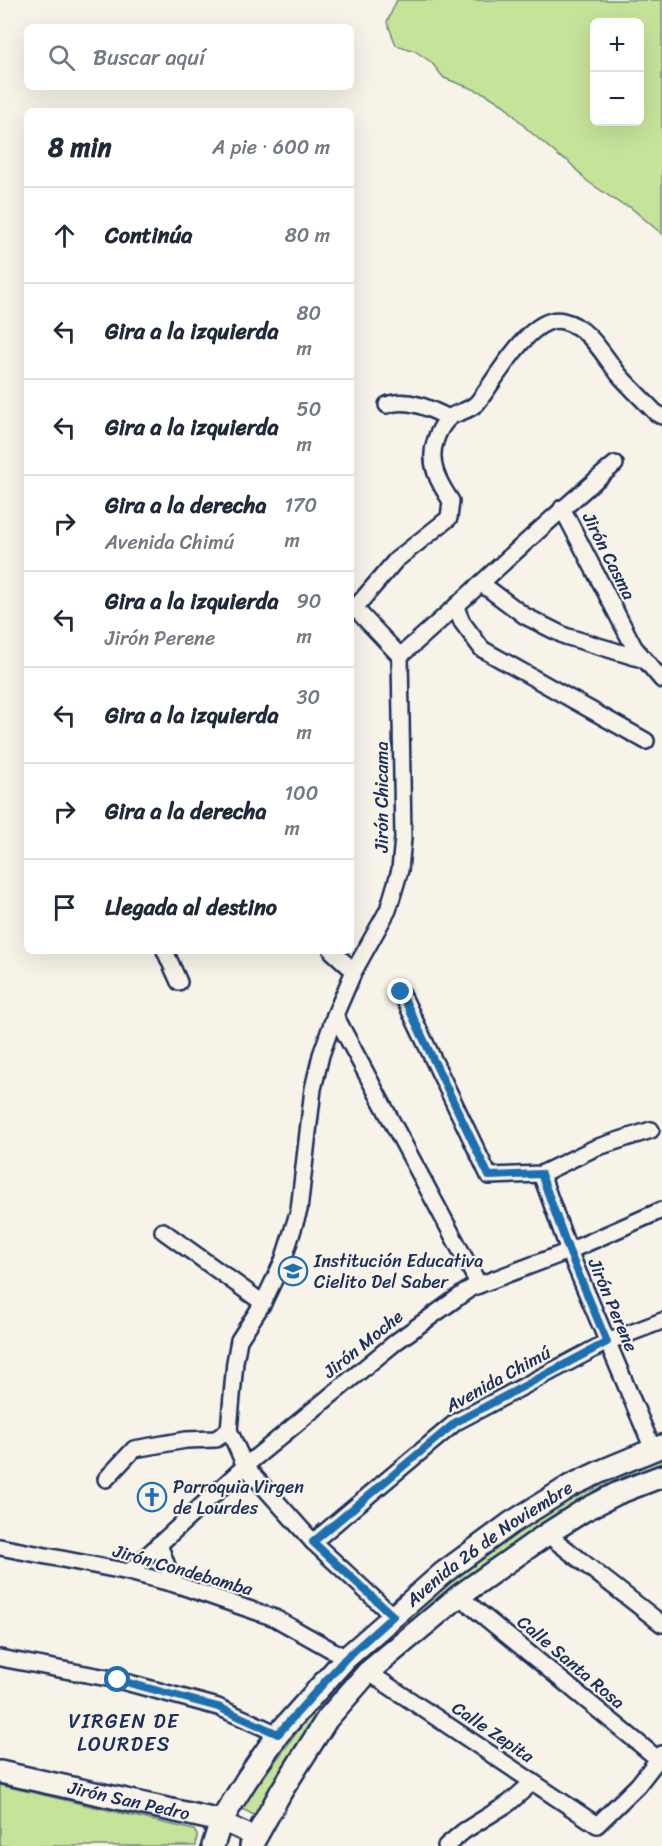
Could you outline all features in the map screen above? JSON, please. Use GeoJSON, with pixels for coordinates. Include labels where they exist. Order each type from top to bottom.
{"type":"FeatureCollection","features":[{"type":"Feature","properties":{"kind":"main road","name":"Avenida 26 de Noviembre"},"geometry":{"type":"LineString","coordinates":[[213,1846],[221,1821],[278,1734],[346,1658],[443,1573],[511,1523],[570,1486],[658,1448]]}},
{"type":"Feature","properties":{"kind":"main road","name":"Avenida 26 de Noviembre"},"geometry":{"type":"LineString","coordinates":[[253,1841],[327,1719],[368,1672],[459,1596],[547,1534],[582,1511],[618,1493],[662,1476]]}},
{"type":"Feature","properties":{"kind":"main road","name":"Jirón San Pedro"},"geometry":{"type":"LineString","coordinates":[[0,1772],[221,1821]]}},
{"type":"Feature","properties":{"kind":"street"},"geometry":{"type":"LineString","coordinates":[[354,605],[396,560],[449,518],[451,501],[438,483],[432,461],[436,438],[449,418],[468,411],[478,401],[517,347],[543,324],[560,320],[577,325],[621,377],[656,413],[662,416]]}},
{"type":"Feature","properties":{"kind":"street"},"geometry":{"type":"LineString","coordinates":[[387,405],[412,404],[432,409],[449,418]]}},
{"type":"Feature","properties":{"kind":"street"},"geometry":{"type":"LineString","coordinates":[[354,607],[400,656],[456,608],[562,508],[615,464]]}},
{"type":"Feature","properties":{"kind":"street","name":"Jirón Casma"},"geometry":{"type":"LineString","coordinates":[[562,508],[634,647],[662,680]]}},
{"type":"Feature","properties":{"kind":"street"},"geometry":{"type":"LineString","coordinates":[[482,584],[525,616],[565,636],[645,660]]}},
{"type":"Feature","properties":{"kind":"street"},"geometry":{"type":"LineString","coordinates":[[456,608],[462,622],[482,649],[646,741]]}},
{"type":"Feature","properties":{"kind":"street","name":"Jirón Chicama"},"geometry":{"type":"LineString","coordinates":[[229,1430],[234,1362],[239,1340],[263,1303],[284,1261],[299,1210],[313,1089],[321,1055],[354,971],[388,910],[400,870],[403,838],[400,656]]}},
{"type":"Feature","properties":{"kind":"street"},"geometry":{"type":"LineString","coordinates":[[166,954],[179,982]]}},
{"type":"Feature","properties":{"kind":"street"},"geometry":{"type":"LineString","coordinates":[[335,954],[354,971]]}},
{"type":"Feature","properties":{"kind":"street"},"geometry":{"type":"LineString","coordinates":[[401,992],[489,1176],[541,1174],[595,1148],[651,1130]]}},
{"type":"Feature","properties":{"kind":"street"},"geometry":{"type":"LineString","coordinates":[[335,1015],[479,1285]]}},
{"type":"Feature","properties":{"kind":"street","name":"Jirón Perene"},"geometry":{"type":"LineString","coordinates":[[541,1174],[569,1251],[607,1342],[658,1448]]}},
{"type":"Feature","properties":{"kind":"street","name":"Jirón Moche"},"geometry":{"type":"LineString","coordinates":[[129,1572],[245,1466],[397,1341],[453,1300],[471,1288],[569,1251],[662,1211]]}},
{"type":"Feature","properties":{"kind":"street"},"geometry":{"type":"LineString","coordinates":[[163,1231],[263,1303]]}},
{"type":"Feature","properties":{"kind":"street","name":"Avenida Chimú"},"geometry":{"type":"LineString","coordinates":[[313,1542],[456,1422],[607,1342],[662,1321]]}},
{"type":"Feature","properties":{"kind":"street"},"geometry":{"type":"LineString","coordinates":[[106,1479],[134,1449],[186,1440],[216,1439],[229,1430],[245,1466],[313,1542],[393,1616]]}},
{"type":"Feature","properties":{"kind":"street"},"geometry":{"type":"LineString","coordinates":[[547,1534],[662,1624]]}},
{"type":"Feature","properties":{"kind":"street"},"geometry":{"type":"LineString","coordinates":[[159,1544],[170,1574],[178,1585]]}},
{"type":"Feature","properties":{"kind":"street","name":"Jirón Condebamba"},"geometry":{"type":"LineString","coordinates":[[0,1547],[129,1572],[178,1585],[275,1618],[346,1658]]}},
{"type":"Feature","properties":{"kind":"street","name":"Calle Santa Rosa"},"geometry":{"type":"LineString","coordinates":[[459,1596],[660,1757]]}},
{"type":"Feature","properties":{"kind":"street"},"geometry":{"type":"LineString","coordinates":[[0,1658],[118,1680],[218,1707],[278,1734]]}},
{"type":"Feature","properties":{"kind":"street","name":"Calle Zepita"},"geometry":{"type":"LineString","coordinates":[[368,1672],[597,1825],[638,1785],[660,1757]]}},
{"type":"Feature","properties":{"kind":"street"},"geometry":{"type":"LineString","coordinates":[[446,1846],[464,1831],[509,1803],[533,1782]]}},
{"type":"Feature","properties":{"kind":"street","name":"Jirón San Pedro"},"geometry":{"type":"LineString","coordinates":[[221,1821],[253,1841]]}},
{"type":"Feature","properties":{"kind":"green space"},"geometry":{"type":"Polygon","coordinates":[[[397,0],[662,0],[662,234],[630,207],[621,204],[587,181],[567,160],[560,157],[527,129],[505,106],[486,94],[444,78],[431,62],[415,51],[396,45],[387,22],[397,0]]]}},
{"type":"Feature","properties":{"kind":"green space"},"geometry":{"type":"Polygon","coordinates":[[[662,1456],[662,1466],[628,1478],[559,1512],[472,1572],[400,1632],[342,1683],[324,1706],[257,1817],[241,1808],[334,1682],[383,1636],[467,1566],[555,1505],[662,1456]]]}},
{"type":"Feature","properties":{"kind":"green space"},"geometry":{"type":"Polygon","coordinates":[[[0,1785],[194,1830],[197,1835],[196,1846],[0,1846],[0,1785]]]}},
{"type":"Feature","properties":{"kind":"place","name":"Institución Educativa Cielito Del Saber"},"geometry":{"type":"Point","coordinates":[293,1271]}},
{"type":"Feature","properties":{"kind":"place","name":"Parroquia Virgen de Lourdes"},"geometry":{"type":"Point","coordinates":[152,1497]}},
{"type":"Feature","properties":{"kind":"district","name":"VIRGEN DE LOURDES"},"geometry":{"type":"Point","coordinates":[124,1732]}},
{"type":"Feature","properties":{"kind":"route"},"geometry":{"type":"LineString","coordinates":[[118,1680],[218,1707],[278,1734],[346,1658],[393,1616],[313,1542],[456,1422],[607,1342],[569,1251],[541,1174],[489,1176],[401,992]]}}]}
